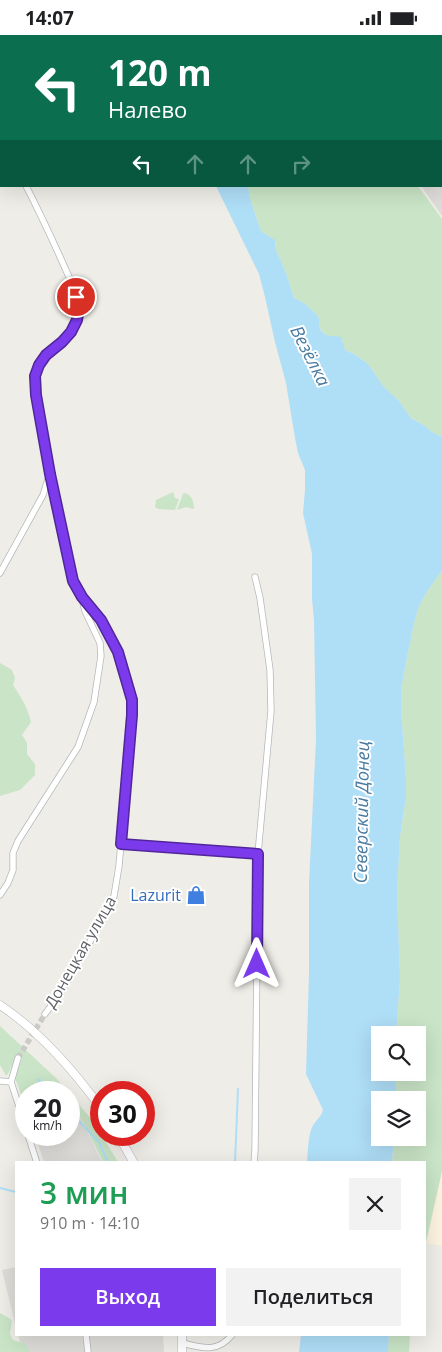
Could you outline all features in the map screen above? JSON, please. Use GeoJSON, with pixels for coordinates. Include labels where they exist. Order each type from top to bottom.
{"type":"FeatureCollection","features":[{"type":"Feature","properties":{"kind":"main road"},"geometry":{"type":"LineString","coordinates":[[0,1005],[40,1038],[90,1093]]}},
{"type":"Feature","properties":{"kind":"main road"},"geometry":{"type":"LineString","coordinates":[[124,1146],[133,1161]]}},
{"type":"Feature","properties":{"kind":"street","name":"Донецкая улица"},"geometry":{"type":"LineString","coordinates":[[26,187],[73,286],[79,308],[77,320],[71,332],[46,355],[39,365],[35,376],[36,395],[50,474],[73,581],[82,597],[101,620],[110,635],[118,652],[132,700],[121,844],[114,896],[61,992],[45,1014]]}},
{"type":"Feature","properties":{"kind":"street"},"geometry":{"type":"LineString","coordinates":[[0,573],[43,495],[50,474]]}},
{"type":"Feature","properties":{"kind":"street"},"geometry":{"type":"LineString","coordinates":[[254,1161],[258,854],[271,711],[270,670],[260,598],[255,577]]}},
{"type":"Feature","properties":{"kind":"street"},"geometry":{"type":"LineString","coordinates":[[0,895],[8,883],[13,870],[14,853],[18,841],[78,747],[94,702],[101,657],[100,643],[85,611],[82,597]]}},
{"type":"Feature","properties":{"kind":"street"},"geometry":{"type":"LineString","coordinates":[[121,844],[258,854]]}},
{"type":"Feature","properties":{"kind":"street"},"geometry":{"type":"LineString","coordinates":[[15,1094],[11,1082],[18,1058]]}},
{"type":"Feature","properties":{"kind":"street"},"geometry":{"type":"LineString","coordinates":[[0,1081],[11,1082]]}},
{"type":"Feature","properties":{"kind":"street"},"geometry":{"type":"LineString","coordinates":[[32,1146],[37,1161]]}},
{"type":"Feature","properties":{"kind":"street"},"geometry":{"type":"LineString","coordinates":[[86,1336],[88,1352]]}},
{"type":"Feature","properties":{"kind":"street"},"geometry":{"type":"LineString","coordinates":[[182,1343],[217,1350],[226,1344],[231,1336]]}},
{"type":"Feature","properties":{"kind":"shaded area"},"geometry":{"type":"Polygon","coordinates":[[[422,187],[442,187],[442,216],[422,187]]]}},
{"type":"Feature","properties":{"kind":"shaded area"},"geometry":{"type":"Polygon","coordinates":[[[80,1117],[90,1137],[90,1146],[94,1146],[102,1161],[44,1161],[39,1146],[80,1146],[80,1117]]]}},
{"type":"Feature","properties":{"kind":"shaded area"},"geometry":{"type":"Polygon","coordinates":[[[442,1171],[442,1246],[426,1243],[442,1171]]]}},
{"type":"Feature","properties":{"kind":"shaded area"},"geometry":{"type":"Polygon","coordinates":[[[15,1267],[15,1324],[2,1270],[15,1267]]]}},
{"type":"Feature","properties":{"kind":"shaded area"},"geometry":{"type":"Polygon","coordinates":[[[18,1336],[163,1336],[164,1352],[23,1352],[18,1336]]]}},
{"type":"Feature","properties":{"kind":"green space"},"geometry":{"type":"Polygon","coordinates":[[[248,187],[419,187],[442,219],[442,437],[410,417],[399,401],[383,386],[367,363],[345,350],[342,339],[325,334],[319,327],[317,315],[304,303],[294,298],[276,250],[276,244],[272,238],[260,229],[248,187]]]}},
{"type":"Feature","properties":{"kind":"green space"},"geometry":{"type":"Polygon","coordinates":[[[173,492],[175,498],[179,499],[175,510],[158,509],[155,507],[156,500],[173,492]]]}},
{"type":"Feature","properties":{"kind":"green space"},"geometry":{"type":"Polygon","coordinates":[[[184,493],[192,499],[194,509],[186,507],[177,510],[184,493]]]}},
{"type":"Feature","properties":{"kind":"green space"},"geometry":{"type":"Polygon","coordinates":[[[442,570],[442,1171],[426,1243],[426,1161],[392,1161],[393,1146],[426,1146],[426,1091],[396,1091],[396,1081],[426,1081],[426,1026],[397,1026],[400,979],[397,891],[400,836],[406,797],[401,688],[419,606],[442,570]]]}},
{"type":"Feature","properties":{"kind":"green space"},"geometry":{"type":"Polygon","coordinates":[[[0,663],[12,670],[15,678],[13,685],[30,717],[31,722],[22,735],[27,743],[27,754],[35,764],[35,775],[20,790],[0,796],[0,663]]]}},
{"type":"Feature","properties":{"kind":"green space"},"geometry":{"type":"Polygon","coordinates":[[[0,1026],[59,1081],[16,1081],[15,1078],[22,1058],[17,1055],[6,1076],[0,1065],[0,1026]]]}},
{"type":"Feature","properties":{"kind":"green space"},"geometry":{"type":"Polygon","coordinates":[[[80,1106],[90,1118],[90,1136],[80,1116],[80,1106]]]}},
{"type":"Feature","properties":{"kind":"green space"},"geometry":{"type":"Polygon","coordinates":[[[95,1146],[108,1146],[117,1161],[102,1161],[95,1146]]]}},
{"type":"Feature","properties":{"kind":"green space"},"geometry":{"type":"Polygon","coordinates":[[[0,1313],[12,1320],[10,1334],[13,1340],[26,1344],[30,1352],[0,1352],[0,1313]]]}},
{"type":"Feature","properties":{"kind":"green space"},"geometry":{"type":"Polygon","coordinates":[[[389,1336],[410,1336],[409,1352],[388,1352],[389,1336]]]}},
{"type":"Feature","properties":{"kind":"water"},"geometry":{"type":"Polygon","coordinates":[[[216,187],[248,187],[260,229],[275,240],[276,250],[294,298],[304,303],[317,315],[319,327],[324,333],[328,336],[341,337],[345,350],[367,363],[383,386],[399,401],[411,418],[442,437],[442,570],[419,606],[401,688],[406,797],[400,836],[397,891],[400,979],[397,1026],[371,1026],[371,1081],[396,1081],[396,1091],[371,1091],[371,1146],[393,1146],[392,1161],[307,1161],[311,1130],[323,1110],[306,1074],[309,884],[316,739],[312,554],[303,513],[305,470],[298,453],[286,383],[259,274],[216,187]]]}},
{"type":"Feature","properties":{"kind":"water"},"geometry":{"type":"Polygon","coordinates":[[[301,1336],[389,1336],[388,1352],[299,1352],[301,1336]]]}},
{"type":"Feature","properties":{"kind":"waterway"},"geometry":{"type":"LineString","coordinates":[[235,1161],[238,1089]]}},
{"type":"Feature","properties":{"kind":"waterway"},"geometry":{"type":"LineString","coordinates":[[80,1122],[99,1142],[107,1161]]}},
{"type":"Feature","properties":{"kind":"waterway"},"geometry":{"type":"LineString","coordinates":[[0,1188],[15,1192]]}},
{"type":"Feature","properties":{"kind":"tunnel"},"geometry":{"type":"LineString","coordinates":[[18,1058],[45,1014]]}},
{"type":"Feature","properties":{"kind":"place","name":"Lazurit"},"geometry":{"type":"Point","coordinates":[196,895]}},
{"type":"Feature","properties":{"kind":"route"},"geometry":{"type":"LineString","coordinates":[[76,297],[79,308],[77,320],[71,332],[46,355],[39,365],[35,376],[36,395],[50,474],[73,581],[82,597],[101,620],[110,635],[118,652],[132,700],[121,844],[258,854],[257,964]]}},
{"type":"Feature","properties":{"kind":"water label","name":"Везёлка"},"geometry":{"type":"Point","coordinates":[310,356]}},
{"type":"Feature","properties":{"kind":"water label","name":"Северский Донец"},"geometry":{"type":"Point","coordinates":[362,812]}}]}
